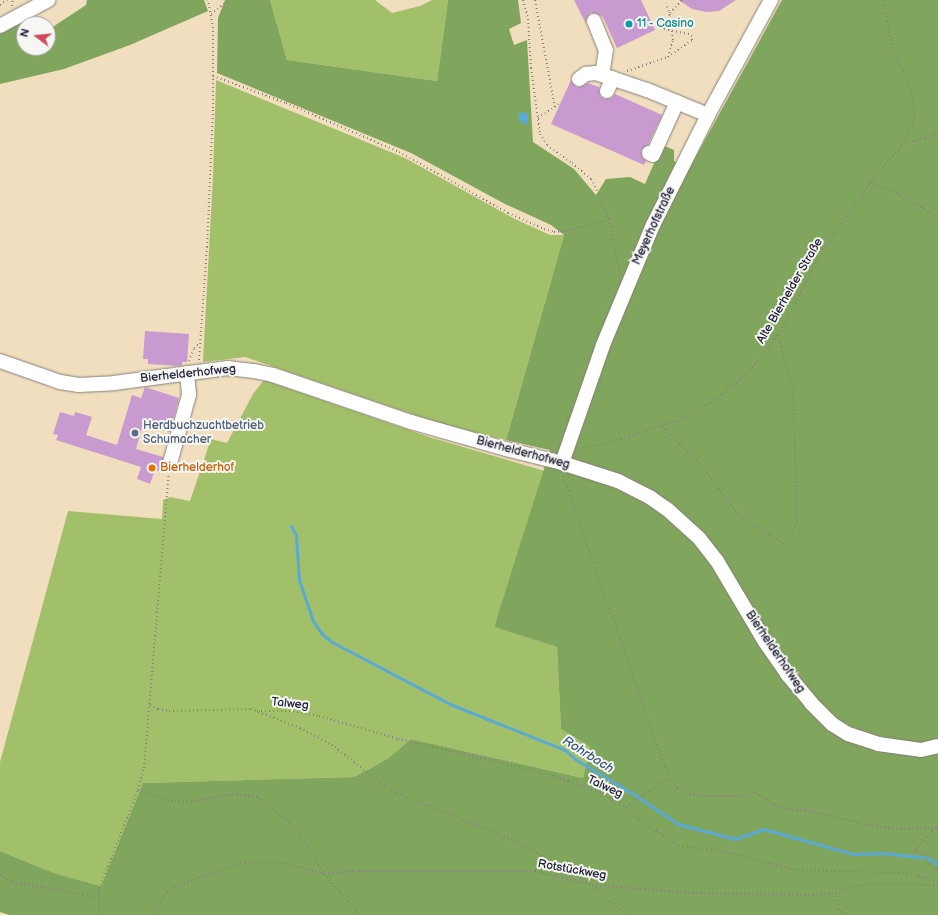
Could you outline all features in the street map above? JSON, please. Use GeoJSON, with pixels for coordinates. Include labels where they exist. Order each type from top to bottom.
{"type":"FeatureCollection","features":[{"type":"Feature","properties":{"kind":"street"},"geometry":{"type":"LineString","coordinates":[[0,26],[48,0]]}},
{"type":"Feature","properties":{"kind":"street","name":"Meyerhofstraße"},"geometry":{"type":"LineString","coordinates":[[562,463],[603,345],[626,286],[663,205],[708,115],[771,0]]}},
{"type":"Feature","properties":{"kind":"street"},"geometry":{"type":"LineString","coordinates":[[594,21],[606,50],[610,81]]}},
{"type":"Feature","properties":{"kind":"street"},"geometry":{"type":"LineString","coordinates":[[579,79],[591,73],[610,81],[677,102],[708,115]]}},
{"type":"Feature","properties":{"kind":"street"},"geometry":{"type":"LineString","coordinates":[[649,153],[653,155],[663,128],[677,102]]}},
{"type":"Feature","properties":{"kind":"street","name":"Bierhelderhofweg"},"geometry":{"type":"LineString","coordinates":[[0,361],[60,382],[79,385],[114,383],[190,369],[240,369],[267,373],[426,426],[602,474],[634,489],[667,509],[688,527],[717,561],[765,642],[787,674],[811,704],[832,724],[852,736],[878,744],[921,750],[938,746]]}},
{"type":"Feature","properties":{"kind":"street"},"geometry":{"type":"LineString","coordinates":[[170,462],[189,396],[190,369]]}},
{"type":"Feature","properties":{"kind":"path"},"geometry":{"type":"LineString","coordinates":[[0,5],[7,0]]}},
{"type":"Feature","properties":{"kind":"path"},"geometry":{"type":"LineString","coordinates":[[190,369],[199,344],[210,180],[214,76],[211,14],[208,0]]}},
{"type":"Feature","properties":{"kind":"path"},"geometry":{"type":"LineString","coordinates":[[211,14],[229,0]]}},
{"type":"Feature","properties":{"kind":"path"},"geometry":{"type":"LineString","coordinates":[[523,0],[528,19],[531,68],[540,134],[543,141],[591,179],[609,219],[620,276],[626,286]]}},
{"type":"Feature","properties":{"kind":"path"},"geometry":{"type":"LineString","coordinates":[[535,0],[555,108]]}},
{"type":"Feature","properties":{"kind":"path"},"geometry":{"type":"LineString","coordinates":[[670,13],[682,0]]}},
{"type":"Feature","properties":{"kind":"path","name":"Alte Bierhelder Straße"},"geometry":{"type":"LineString","coordinates":[[579,451],[585,447],[609,443],[662,426],[692,413],[732,387],[760,359],[778,335],[824,250],[870,183],[901,146],[912,127],[914,119],[914,104],[903,71],[892,51],[884,0]]}},
{"type":"Feature","properties":{"kind":"path"},"geometry":{"type":"LineString","coordinates":[[666,4],[670,13],[673,30],[673,40],[668,57]]}},
{"type":"Feature","properties":{"kind":"path"},"geometry":{"type":"LineString","coordinates":[[610,81],[627,71],[668,57],[689,44],[692,40],[692,36],[689,34],[664,28],[670,16]]}},
{"type":"Feature","properties":{"kind":"path"},"geometry":{"type":"LineString","coordinates":[[214,76],[286,103],[399,152],[508,213],[544,229],[554,232],[566,231],[609,219]]}},
{"type":"Feature","properties":{"kind":"path"},"geometry":{"type":"LineString","coordinates":[[538,118],[555,108],[560,103]]}},
{"type":"Feature","properties":{"kind":"path"},"geometry":{"type":"LineString","coordinates":[[901,146],[938,134]]}},
{"type":"Feature","properties":{"kind":"path"},"geometry":{"type":"LineString","coordinates":[[870,183],[904,196],[938,218]]}},
{"type":"Feature","properties":{"kind":"path"},"geometry":{"type":"LineString","coordinates":[[662,426],[699,463],[742,519],[786,545],[797,522],[794,414],[793,390],[778,335]]}},
{"type":"Feature","properties":{"kind":"path"},"geometry":{"type":"LineString","coordinates":[[190,369],[190,359],[194,348],[199,344]]}},
{"type":"Feature","properties":{"kind":"path"},"geometry":{"type":"LineString","coordinates":[[98,915],[98,897],[102,881],[138,790],[144,768],[170,462]]}},
{"type":"Feature","properties":{"kind":"path"},"geometry":{"type":"LineString","coordinates":[[562,463],[564,481],[669,778],[678,789],[690,794],[742,796],[756,792],[774,805],[792,810],[806,810],[868,825],[889,828],[937,828]]}},
{"type":"Feature","properties":{"kind":"path"},"geometry":{"type":"LineString","coordinates":[[150,705],[158,709],[169,711],[245,709],[257,711],[300,728],[335,747],[384,786],[396,793],[515,841],[592,885],[626,915]]}},
{"type":"Feature","properties":{"kind":"path","name":"Talweg"},"geometry":{"type":"LineString","coordinates":[[257,711],[289,711],[319,716],[398,739],[541,772],[598,792],[626,807],[639,820],[679,846],[718,850],[795,870],[907,873],[926,878],[937,884]]}},
{"type":"Feature","properties":{"kind":"path"},"geometry":{"type":"LineString","coordinates":[[626,807],[669,778]]}},
{"type":"Feature","properties":{"kind":"path"},"geometry":{"type":"LineString","coordinates":[[138,790],[171,801],[194,801],[232,794],[257,798],[286,819],[306,844],[324,874],[360,915]]}},
{"type":"Feature","properties":{"kind":"path"},"geometry":{"type":"LineString","coordinates":[[937,828],[914,851],[925,854],[925,858],[938,871]]}},
{"type":"Feature","properties":{"kind":"path"},"geometry":{"type":"LineString","coordinates":[[155,915],[164,895],[176,886],[245,862],[285,863],[324,874]]}},
{"type":"Feature","properties":{"kind":"path","name":"Rotstückweg"},"geometry":{"type":"LineString","coordinates":[[324,874],[354,872],[535,871],[592,885],[692,893],[808,895],[839,893],[845,888],[869,884],[937,884]]}},
{"type":"Feature","properties":{"kind":"path"},"geometry":{"type":"LineString","coordinates":[[0,875],[12,882],[28,886],[98,897]]}},
{"type":"Feature","properties":{"kind":"path"},"geometry":{"type":"LineString","coordinates":[[839,893],[838,905],[844,915]]}},
{"type":"Feature","properties":{"kind":"green space"},"geometry":{"type":"Polygon","coordinates":[[[87,0],[204,0],[208,11],[130,45],[64,69],[0,84],[0,32],[16,24],[16,56],[56,56],[56,25],[86,5],[87,0]]]}},
{"type":"Feature","properties":{"kind":"green space"},"geometry":{"type":"Polygon","coordinates":[[[225,0],[270,0],[287,60],[437,81],[448,0],[518,0],[521,23],[509,29],[514,45],[527,40],[533,142],[574,169],[596,195],[606,179],[630,177],[645,184],[662,145],[674,150],[674,161],[689,169],[782,0],[938,0],[938,915],[9,915],[0,912],[0,851],[54,873],[101,886],[143,783],[354,777],[387,759],[411,739],[583,778],[590,747],[561,729],[557,647],[494,627],[550,450],[506,440],[564,235],[551,225],[505,204],[411,153],[217,73],[218,18],[225,0]]]}},
{"type":"Feature","properties":{"kind":"green space"},"geometry":{"type":"Polygon","coordinates":[[[270,0],[375,0],[392,13],[420,6],[432,0],[448,0],[437,81],[287,60],[270,0]]]}},
{"type":"Feature","properties":{"kind":"green space"},"geometry":{"type":"Polygon","coordinates":[[[216,80],[405,158],[513,218],[550,235],[564,235],[506,440],[441,424],[245,357],[203,362],[213,175],[216,80]]]}},
{"type":"Feature","properties":{"kind":"green space"},"geometry":{"type":"Polygon","coordinates":[[[264,380],[429,437],[545,471],[494,627],[557,647],[561,729],[590,747],[583,778],[411,739],[387,759],[354,777],[143,783],[101,886],[54,873],[0,851],[0,762],[68,511],[162,519],[163,500],[170,497],[190,501],[211,439],[227,443],[253,394],[264,380]]]}},
{"type":"Feature","properties":{"kind":"water"},"geometry":{"type":"Polygon","coordinates":[[[524,112],[528,115],[528,123],[524,125],[518,118],[520,113],[524,112]]]}},
{"type":"Feature","properties":{"kind":"building","name":"11 - Casino"},"geometry":{"type":"Polygon","coordinates":[[[574,0],[641,0],[655,30],[617,48],[603,17],[595,13],[590,13],[586,20],[586,24],[574,0]]]}},
{"type":"Feature","properties":{"kind":"building"},"geometry":{"type":"Polygon","coordinates":[[[679,0],[736,0],[719,11],[706,12],[692,9],[679,0]]]}},
{"type":"Feature","properties":{"kind":"building"},"geometry":{"type":"Polygon","coordinates":[[[571,80],[576,87],[580,87],[588,83],[599,87],[600,96],[604,99],[612,98],[615,94],[662,115],[648,145],[641,150],[642,157],[646,161],[644,165],[551,124],[571,80]]]}},
{"type":"Feature","properties":{"kind":"building"},"geometry":{"type":"Polygon","coordinates":[[[145,331],[189,334],[187,362],[182,362],[182,365],[179,366],[148,364],[148,359],[143,359],[145,331]]]}},
{"type":"Feature","properties":{"kind":"building"},"geometry":{"type":"Polygon","coordinates":[[[145,387],[179,398],[170,432],[143,424],[136,449],[163,457],[162,472],[155,470],[150,484],[137,479],[141,467],[56,440],[58,435],[53,434],[60,412],[74,416],[75,412],[92,417],[86,435],[117,445],[132,395],[141,398],[145,387]]]}},
{"type":"Feature","properties":{"kind":"waterway","name":"Rohrbach"},"geometry":{"type":"LineString","coordinates":[[291,526],[296,535],[299,580],[313,621],[322,634],[332,642],[450,704],[565,750],[575,759],[635,795],[678,824],[735,839],[764,829],[853,854],[884,853],[928,858],[938,865]]}},
{"type":"Feature","properties":{"kind":"place","name":"11 - Casino"},"geometry":{"type":"Point","coordinates":[629,24]}},
{"type":"Feature","properties":{"kind":"place","name":"Herdbuchzuchtbetrieb Schumacher"},"geometry":{"type":"Point","coordinates":[135,433]}},
{"type":"Feature","properties":{"kind":"place","name":"Bierhelderhof"},"geometry":{"type":"Point","coordinates":[152,468]}}]}
